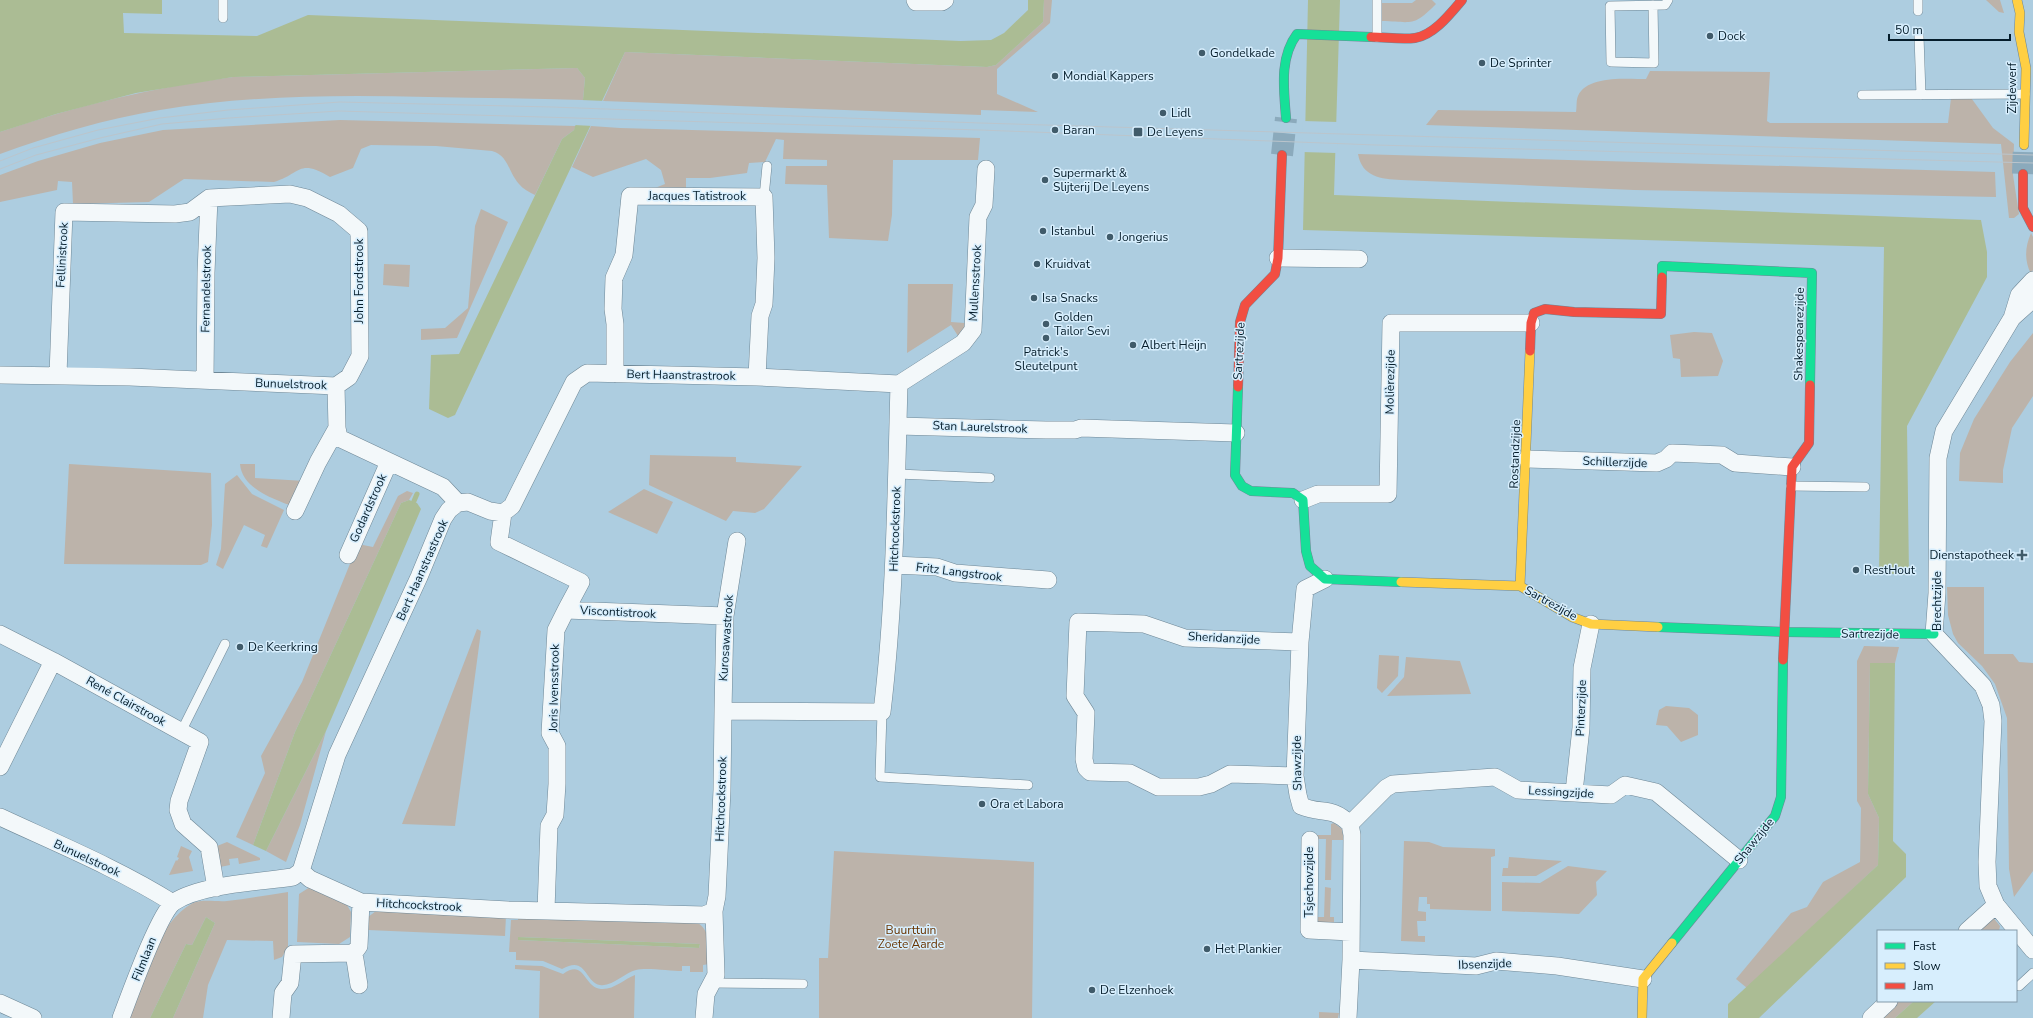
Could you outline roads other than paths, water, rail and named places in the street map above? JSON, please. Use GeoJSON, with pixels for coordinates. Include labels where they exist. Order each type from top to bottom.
{"type":"FeatureCollection","features":[{"type":"Feature","properties":{"kind":"street"},"geometry":{"type":"LineString","coordinates":[[915,0],[916,2],[942,2],[945,0]]}},
{"type":"Feature","properties":{"kind":"street"},"geometry":{"type":"LineString","coordinates":[[1286,118],[1287,50],[1292,39],[1297,34],[1415,38],[1429,34],[1443,22],[1462,0]]}},
{"type":"Feature","properties":{"kind":"street","name":"Zijdewerf"},"geometry":{"type":"LineString","coordinates":[[2017,0],[2020,13],[2019,32],[2026,68],[2024,145]]}},
{"type":"Feature","properties":{"kind":"street","name":"Zijdewerf"},"geometry":{"type":"LineString","coordinates":[[2010,15],[2019,32]]}},
{"type":"Feature","properties":{"kind":"street"},"geometry":{"type":"LineString","coordinates":[[1282,155],[1278,258],[1359,259]]}},
{"type":"Feature","properties":{"kind":"street","name":"Mullensstrook"},"geometry":{"type":"LineString","coordinates":[[899,384],[963,343],[973,330],[978,217],[984,205],[986,169]]}},
{"type":"Feature","properties":{"kind":"street"},"geometry":{"type":"LineString","coordinates":[[2033,197],[2023,174],[2023,208],[2033,227]]}},
{"type":"Feature","properties":{"kind":"street","name":"John Fordstrook"},"geometry":{"type":"LineString","coordinates":[[208,198],[290,194],[307,198],[339,214],[359,231],[360,356],[349,377],[336,386]]}},
{"type":"Feature","properties":{"kind":"street","name":"Jacques Tatistrook"},"geometry":{"type":"LineString","coordinates":[[615,374],[615,324],[612,309],[614,278],[624,255],[630,196],[764,197],[766,258],[764,304],[760,316],[757,377]]}},
{"type":"Feature","properties":{"kind":"street","name":"Fellinistrook"},"geometry":{"type":"LineString","coordinates":[[58,376],[65,207],[175,214],[190,212],[208,198]]}},
{"type":"Feature","properties":{"kind":"street","name":"Fernandelstrook"},"geometry":{"type":"LineString","coordinates":[[205,380],[208,198]]}},
{"type":"Feature","properties":{"kind":"street","name":"Sartrezijde"},"geometry":{"type":"LineString","coordinates":[[1278,258],[1275,274],[1245,305],[1240,322],[1235,475],[1242,486],[1251,491],[1293,493],[1303,500]]}},
{"type":"Feature","properties":{"kind":"street","name":"Shakespearezijde"},"geometry":{"type":"LineString","coordinates":[[1531,323],[1534,313],[1545,309],[1574,312],[1661,314],[1662,266],[1812,273],[1809,443],[1792,467]]}},
{"type":"Feature","properties":{"kind":"street","name":"Brechtzijde"},"geometry":{"type":"LineString","coordinates":[[2017,930],[1996,905],[1988,886],[1987,862],[1993,721],[1991,705],[1983,686],[1934,634],[1937,593],[1938,458],[1944,431],[2012,318],[2019,296],[2033,280]]}},
{"type":"Feature","properties":{"kind":"street","name":"Brechtzijde"},"geometry":{"type":"LineString","coordinates":[[2012,318],[2033,299]]}},
{"type":"Feature","properties":{"kind":"street","name":"Molièrezijde"},"geometry":{"type":"LineString","coordinates":[[1303,500],[1318,494],[1388,494],[1391,323],[1531,323]]}},
{"type":"Feature","properties":{"kind":"street","name":"Rostandzijde"},"geometry":{"type":"LineString","coordinates":[[1520,586],[1527,459],[1531,323]]}},
{"type":"Feature","properties":{"kind":"street","name":"Bert Haanstrastrook"},"geometry":{"type":"LineString","coordinates":[[504,513],[512,506],[518,496],[574,382],[587,373],[757,377],[899,384]]}},
{"type":"Feature","properties":{"kind":"street","name":"Bunuelstrook"},"geometry":{"type":"LineString","coordinates":[[0,375],[205,380],[336,386],[337,428]]}},
{"type":"Feature","properties":{"kind":"street","name":"Hitchcockstrook"},"geometry":{"type":"LineString","coordinates":[[882,712],[890,642],[894,566],[898,474],[899,384]]}},
{"type":"Feature","properties":{"kind":"street","name":"Stan Laurelstrook"},"geometry":{"type":"LineString","coordinates":[[898,426],[1062,430],[1075,430],[1081,428],[1236,433]]}},
{"type":"Feature","properties":{"kind":"street"},"geometry":{"type":"LineString","coordinates":[[337,428],[339,438],[443,487],[458,503],[468,502],[490,510],[504,513]]}},
{"type":"Feature","properties":{"kind":"street"},"geometry":{"type":"LineString","coordinates":[[295,511],[318,462],[337,428]]}},
{"type":"Feature","properties":{"kind":"street","name":"Schillerzijde"},"geometry":{"type":"LineString","coordinates":[[1527,459],[1657,463],[1666,459],[1672,453],[1722,455],[1735,463],[1792,467]]}},
{"type":"Feature","properties":{"kind":"street","name":"Godardstrook"},"geometry":{"type":"LineString","coordinates":[[348,555],[388,462]]}},
{"type":"Feature","properties":{"kind":"street"},"geometry":{"type":"LineString","coordinates":[[1784,632],[1792,467]]}},
{"type":"Feature","properties":{"kind":"street"},"geometry":{"type":"LineString","coordinates":[[1303,500],[1306,551],[1310,566],[1325,579]]}},
{"type":"Feature","properties":{"kind":"street","name":"Bert Haanstrastrook"},"geometry":{"type":"LineString","coordinates":[[300,870],[337,756],[444,519],[449,510],[458,503]]}},
{"type":"Feature","properties":{"kind":"street","name":"Viscontistrook"},"geometry":{"type":"LineString","coordinates":[[504,513],[499,542],[581,582],[566,610],[725,616]]}},
{"type":"Feature","properties":{"kind":"street","name":"Kurosawastrook"},"geometry":{"type":"LineString","coordinates":[[722,711],[725,616],[737,541]]}},
{"type":"Feature","properties":{"kind":"street","name":"Fritz Langstrook"},"geometry":{"type":"LineString","coordinates":[[894,566],[937,567],[955,573],[1048,580]]}},
{"type":"Feature","properties":{"kind":"street","name":"Sartrezijde"},"geometry":{"type":"LineString","coordinates":[[1325,579],[1520,586],[1572,617],[1591,624],[1784,632],[1934,634]]}},
{"type":"Feature","properties":{"kind":"street","name":"Shawzijde"},"geometry":{"type":"LineString","coordinates":[[1325,579],[1305,589],[1300,642],[1295,776],[1301,806],[1310,809],[1331,810],[1350,824]]}},
{"type":"Feature","properties":{"kind":"street","name":"Joris Ivensstrook"},"geometry":{"type":"LineString","coordinates":[[546,910],[549,826],[555,815],[557,784],[557,746],[550,733],[556,630],[566,610]]}},
{"type":"Feature","properties":{"kind":"street","name":"Sheridanzijde"},"geometry":{"type":"LineString","coordinates":[[1295,776],[1230,774],[1211,784],[1199,787],[1158,787],[1130,772],[1090,772],[1086,768],[1084,759],[1086,713],[1075,696],[1078,622],[1144,624],[1185,638],[1300,642]]}},
{"type":"Feature","properties":{"kind":"street","name":"Pinterzijde"},"geometry":{"type":"LineString","coordinates":[[1574,792],[1581,728],[1582,668],[1591,624]]}},
{"type":"Feature","properties":{"kind":"street","name":"Shawzijde"},"geometry":{"type":"LineString","coordinates":[[1643,979],[1692,921],[1775,816],[1781,796],[1784,632]]}},
{"type":"Feature","properties":{"kind":"street","name":"René Clairstrook"},"geometry":{"type":"LineString","coordinates":[[0,634],[53,661],[200,742],[179,801],[178,810],[186,828],[209,847],[216,888]]}},
{"type":"Feature","properties":{"kind":"street"},"geometry":{"type":"LineString","coordinates":[[0,767],[53,661]]}},
{"type":"Feature","properties":{"kind":"street"},"geometry":{"type":"LineString","coordinates":[[722,711],[882,712]]}},
{"type":"Feature","properties":{"kind":"street","name":"Hitchcockstrook"},"geometry":{"type":"LineString","coordinates":[[300,870],[310,879],[361,902],[704,915],[714,911],[717,896],[722,797],[722,711]]}},
{"type":"Feature","properties":{"kind":"street","name":"Lessingzijde"},"geometry":{"type":"LineString","coordinates":[[1350,824],[1386,788],[1393,784],[1494,777],[1518,790],[1611,795],[1625,785],[1656,792],[1739,860]]}},
{"type":"Feature","properties":{"kind":"street","name":"Bunuelstrook"},"geometry":{"type":"LineString","coordinates":[[0,817],[148,887],[173,903]]}},
{"type":"Feature","properties":{"kind":"street"},"geometry":{"type":"LineString","coordinates":[[1348,1018],[1351,960],[1352,835],[1350,824]]}},
{"type":"Feature","properties":{"kind":"street","name":"Tsjechovzijde"},"geometry":{"type":"LineString","coordinates":[[1310,840],[1309,930],[1351,932]]}},
{"type":"Feature","properties":{"kind":"street"},"geometry":{"type":"LineString","coordinates":[[173,903],[190,894],[216,888],[293,877],[300,870]]}},
{"type":"Feature","properties":{"kind":"street"},"geometry":{"type":"LineString","coordinates":[[360,985],[354,954],[359,946],[361,902]]}},
{"type":"Feature","properties":{"kind":"street","name":"Filmlaan"},"geometry":{"type":"LineString","coordinates":[[121,1018],[156,930],[173,903]]}},
{"type":"Feature","properties":{"kind":"street"},"geometry":{"type":"LineString","coordinates":[[1967,930],[1996,905]]}},
{"type":"Feature","properties":{"kind":"street"},"geometry":{"type":"LineString","coordinates":[[704,1018],[706,994],[716,975],[714,911]]}},
{"type":"Feature","properties":{"kind":"street","name":"Brechtzijde"},"geometry":{"type":"LineString","coordinates":[[2017,931],[2033,950]]}},
{"type":"Feature","properties":{"kind":"street"},"geometry":{"type":"LineString","coordinates":[[281,1018],[283,993],[290,983],[293,954],[354,954]]}},
{"type":"Feature","properties":{"kind":"street","name":"Ibsenzijde"},"geometry":{"type":"LineString","coordinates":[[1351,960],[1476,966],[1496,961],[1557,966],[1643,979]]}},
{"type":"Feature","properties":{"kind":"street"},"geometry":{"type":"LineString","coordinates":[[1642,1018],[1643,979]]}},
{"type":"Feature","properties":{"kind":"street"},"geometry":{"type":"LineString","coordinates":[[1871,1018],[1888,1002]]}},
{"type":"Feature","properties":{"kind":"street"},"geometry":{"type":"LineString","coordinates":[[9,1010],[33,1018]]}},
{"type":"Feature","properties":{"kind":"lane"},"geometry":{"type":"LineString","coordinates":[[223,0],[223,18]]}},
{"type":"Feature","properties":{"kind":"lane"},"geometry":{"type":"LineString","coordinates":[[1377,0],[1377,37]]}},
{"type":"Feature","properties":{"kind":"lane"},"geometry":{"type":"LineString","coordinates":[[1653,5],[1654,63],[1611,62],[1610,6],[1653,5],[1665,5],[1668,0]]}},
{"type":"Feature","properties":{"kind":"lane"},"geometry":{"type":"LineString","coordinates":[[1918,0],[1918,11]]}},
{"type":"Feature","properties":{"kind":"lane"},"geometry":{"type":"LineString","coordinates":[[1919,36],[1921,95]]}},
{"type":"Feature","properties":{"kind":"lane"},"geometry":{"type":"LineString","coordinates":[[1862,95],[2025,94]]}},
{"type":"Feature","properties":{"kind":"lane"},"geometry":{"type":"LineString","coordinates":[[764,197],[767,166]]}},
{"type":"Feature","properties":{"kind":"lane"},"geometry":{"type":"LineString","coordinates":[[898,474],[990,478]]}},
{"type":"Feature","properties":{"kind":"lane"},"geometry":{"type":"LineString","coordinates":[[1791,486],[1865,487]]}},
{"type":"Feature","properties":{"kind":"lane"},"geometry":{"type":"LineString","coordinates":[[181,732],[225,644]]}},
{"type":"Feature","properties":{"kind":"lane"},"geometry":{"type":"LineString","coordinates":[[882,712],[880,777],[1028,785]]}},
{"type":"Feature","properties":{"kind":"lane"},"geometry":{"type":"LineString","coordinates":[[2019,986],[2033,973]]}},
{"type":"Feature","properties":{"kind":"lane"},"geometry":{"type":"LineString","coordinates":[[711,983],[803,984]]}},
{"type":"Feature","properties":{"kind":"waterway"},"geometry":{"type":"LineString","coordinates":[[414,501],[417,494]]}},
{"type":"Feature","properties":{"kind":"tunnel"},"geometry":{"type":"LineString","coordinates":[[1282,155],[1286,118]]}},
{"type":"Feature","properties":{"kind":"tunnel"},"geometry":{"type":"LineString","coordinates":[[2023,174],[2024,145]]}},
{"type":"Feature","properties":{"kind":"tram line"},"geometry":{"type":"LineString","coordinates":[[0,161],[33,148],[98,130],[160,118],[228,110],[340,102],[552,107],[980,123],[2033,155]]}},
{"type":"Feature","properties":{"kind":"tram line"},"geometry":{"type":"LineString","coordinates":[[0,169],[36,155],[100,138],[162,124],[339,111],[980,130],[1376,145],[2033,163]]}},
{"type":"Feature","properties":{"kind":"place","name":"Dock"},"geometry":{"type":"Point","coordinates":[1710,36]}},
{"type":"Feature","properties":{"kind":"place","name":"Gondelkade"},"geometry":{"type":"Point","coordinates":[1202,53]}},
{"type":"Feature","properties":{"kind":"place","name":"De Sprinter"},"geometry":{"type":"Point","coordinates":[1482,63]}},
{"type":"Feature","properties":{"kind":"place","name":"Mondial Kappers"},"geometry":{"type":"Point","coordinates":[1055,76]}},
{"type":"Feature","properties":{"kind":"place","name":"Lidl"},"geometry":{"type":"Point","coordinates":[1163,113]}},
{"type":"Feature","properties":{"kind":"place","name":"Baran"},"geometry":{"type":"Point","coordinates":[1055,130]}},
{"type":"Feature","properties":{"kind":"place","name":"De Leyens"},"geometry":{"type":"Point","coordinates":[1138,132]}},
{"type":"Feature","properties":{"kind":"place","name":"Supermarkt & Slijterij De Leyens"},"geometry":{"type":"Point","coordinates":[1045,180]}},
{"type":"Feature","properties":{"kind":"place","name":"Istanbul"},"geometry":{"type":"Point","coordinates":[1043,231]}},
{"type":"Feature","properties":{"kind":"place","name":"Jongerius"},"geometry":{"type":"Point","coordinates":[1110,237]}},
{"type":"Feature","properties":{"kind":"place","name":"Kruidvat"},"geometry":{"type":"Point","coordinates":[1037,264]}},
{"type":"Feature","properties":{"kind":"place","name":"Isa Snacks"},"geometry":{"type":"Point","coordinates":[1034,298]}},
{"type":"Feature","properties":{"kind":"place","name":"Golden Tailor Sevi"},"geometry":{"type":"Point","coordinates":[1046,324]}},
{"type":"Feature","properties":{"kind":"place","name":"Patrick's Sleutelpunt"},"geometry":{"type":"Point","coordinates":[1046,338]}},
{"type":"Feature","properties":{"kind":"place","name":"Albert Heijn"},"geometry":{"type":"Point","coordinates":[1133,345]}},
{"type":"Feature","properties":{"kind":"place","name":"Dienstapotheek"},"geometry":{"type":"Point","coordinates":[2022,555]}},
{"type":"Feature","properties":{"kind":"place","name":"RestHout"},"geometry":{"type":"Point","coordinates":[1856,570]}},
{"type":"Feature","properties":{"kind":"place","name":"De Keerkring"},"geometry":{"type":"Point","coordinates":[240,647]}},
{"type":"Feature","properties":{"kind":"place","name":"Ora et Labora"},"geometry":{"type":"Point","coordinates":[982,804]}},
{"type":"Feature","properties":{"kind":"place","name":"Het Plankier"},"geometry":{"type":"Point","coordinates":[1207,949]}},
{"type":"Feature","properties":{"kind":"place","name":"De Elzenhoek"},"geometry":{"type":"Point","coordinates":[1092,990]}},
{"type":"Feature","properties":{"kind":"park label","name":"Buurttuin Zoete Aarde"},"geometry":{"type":"Point","coordinates":[911,937]}}]}
